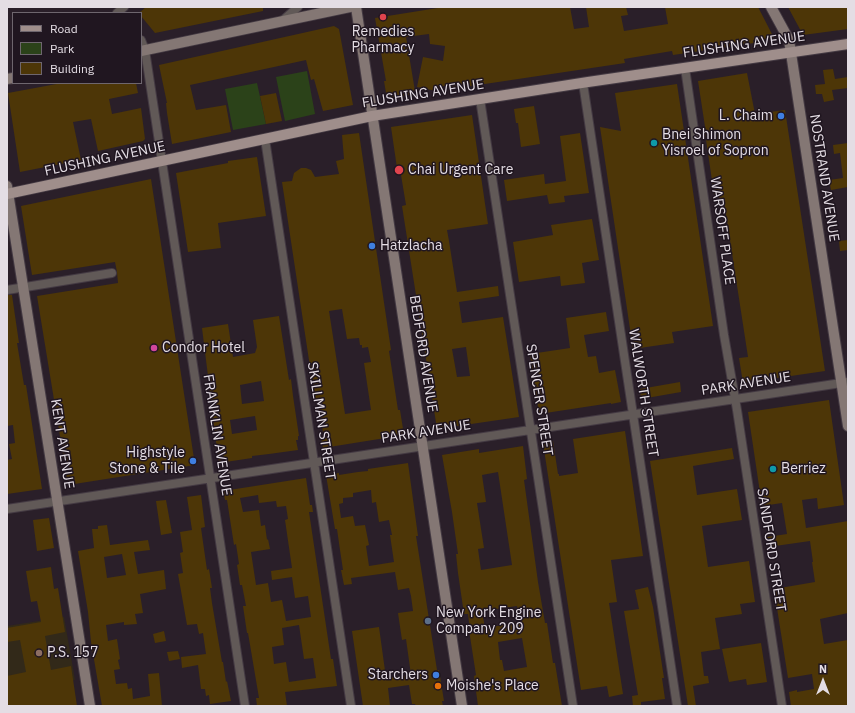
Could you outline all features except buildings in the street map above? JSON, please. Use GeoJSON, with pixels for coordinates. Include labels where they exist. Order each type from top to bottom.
{"type":"FeatureCollection","features":[{"type":"Feature","properties":{"kind":"main road"},"geometry":{"type":"LineString","coordinates":[[143,50],[350,7]]}},
{"type":"Feature","properties":{"kind":"main road","name":"BEDFORD AVENUE"},"geometry":{"type":"LineString","coordinates":[[356,7],[462,706]]}},
{"type":"Feature","properties":{"kind":"main road","name":"NOSTRAND AVENUE"},"geometry":{"type":"LineString","coordinates":[[771,7],[789,40],[845,382],[848,426]]}},
{"type":"Feature","properties":{"kind":"main road","name":"FLUSHING AVENUE"},"geometry":{"type":"LineString","coordinates":[[7,191],[265,140],[372,116],[848,44]]}},
{"type":"Feature","properties":{"kind":"main road","name":"KENT AVENUE"},"geometry":{"type":"LineString","coordinates":[[7,191],[90,706]]}},
{"type":"Feature","properties":{"kind":"street"},"geometry":{"type":"LineString","coordinates":[[282,21],[298,7]]}},
{"type":"Feature","properties":{"kind":"street","name":"FRANKLIN AVENUE"},"geometry":{"type":"LineString","coordinates":[[143,50],[162,161],[245,706]]}},
{"type":"Feature","properties":{"kind":"street","name":"WARSOFF PLACE"},"geometry":{"type":"LineString","coordinates":[[685,68],[724,336],[735,398]]}},
{"type":"Feature","properties":{"kind":"street","name":"WALWORTH STREET"},"geometry":{"type":"LineString","coordinates":[[583,83],[677,706]]}},
{"type":"Feature","properties":{"kind":"street","name":"SPENCER STREET"},"geometry":{"type":"LineString","coordinates":[[480,99],[573,706]]}},
{"type":"Feature","properties":{"kind":"street","name":"SKILLMAN STREET"},"geometry":{"type":"LineString","coordinates":[[265,140],[351,706]]}},
{"type":"Feature","properties":{"kind":"street"},"geometry":{"type":"LineString","coordinates":[[7,290],[112,273]]}},
{"type":"Feature","properties":{"kind":"street","name":"PARK AVENUE"},"geometry":{"type":"LineString","coordinates":[[7,509],[845,382]]}},
{"type":"Feature","properties":{"kind":"street","name":"SANDFORD STREET"},"geometry":{"type":"LineString","coordinates":[[735,398],[782,706]]}},
{"type":"Feature","properties":{"kind":"shaded area","name":"P.S. 157"},"geometry":{"type":"Polygon","coordinates":[[[64,617],[75,680],[7,690],[7,626],[64,617]]]}},
{"type":"Feature","properties":{"kind":"green space"},"geometry":{"type":"Polygon","coordinates":[[[307,71],[315,114],[285,121],[276,77],[307,71]]]}},
{"type":"Feature","properties":{"kind":"green space"},"geometry":{"type":"Polygon","coordinates":[[[257,83],[266,124],[233,130],[225,89],[257,83]]]}},
{"type":"Feature","properties":{"kind":"place","name":"Remedies Pharmacy"},"geometry":{"type":"Point","coordinates":[383,17]}},
{"type":"Feature","properties":{"kind":"place","name":"L. Chaim"},"geometry":{"type":"Point","coordinates":[781,116]}},
{"type":"Feature","properties":{"kind":"place","name":"Bnei Shimon Yisroel of Sopron"},"geometry":{"type":"Point","coordinates":[654,143]}},
{"type":"Feature","properties":{"kind":"place","name":"Chai Urgent Care"},"geometry":{"type":"Point","coordinates":[399,170]}},
{"type":"Feature","properties":{"kind":"place","name":"Hatzlacha"},"geometry":{"type":"Point","coordinates":[372,246]}},
{"type":"Feature","properties":{"kind":"place","name":"Condor Hotel"},"geometry":{"type":"Point","coordinates":[154,348]}},
{"type":"Feature","properties":{"kind":"place","name":"Highstyle Stone & Tile"},"geometry":{"type":"Point","coordinates":[193,461]}},
{"type":"Feature","properties":{"kind":"place","name":"Berriez"},"geometry":{"type":"Point","coordinates":[773,469]}},
{"type":"Feature","properties":{"kind":"place","name":"New York Engine Company 209"},"geometry":{"type":"Point","coordinates":[428,621]}},
{"type":"Feature","properties":{"kind":"place","name":"P.S. 157"},"geometry":{"type":"Point","coordinates":[39,653]}},
{"type":"Feature","properties":{"kind":"place","name":"Starchers"},"geometry":{"type":"Point","coordinates":[436,675]}},
{"type":"Feature","properties":{"kind":"place","name":"Moishe's Place"},"geometry":{"type":"Point","coordinates":[438,686]}}]}
